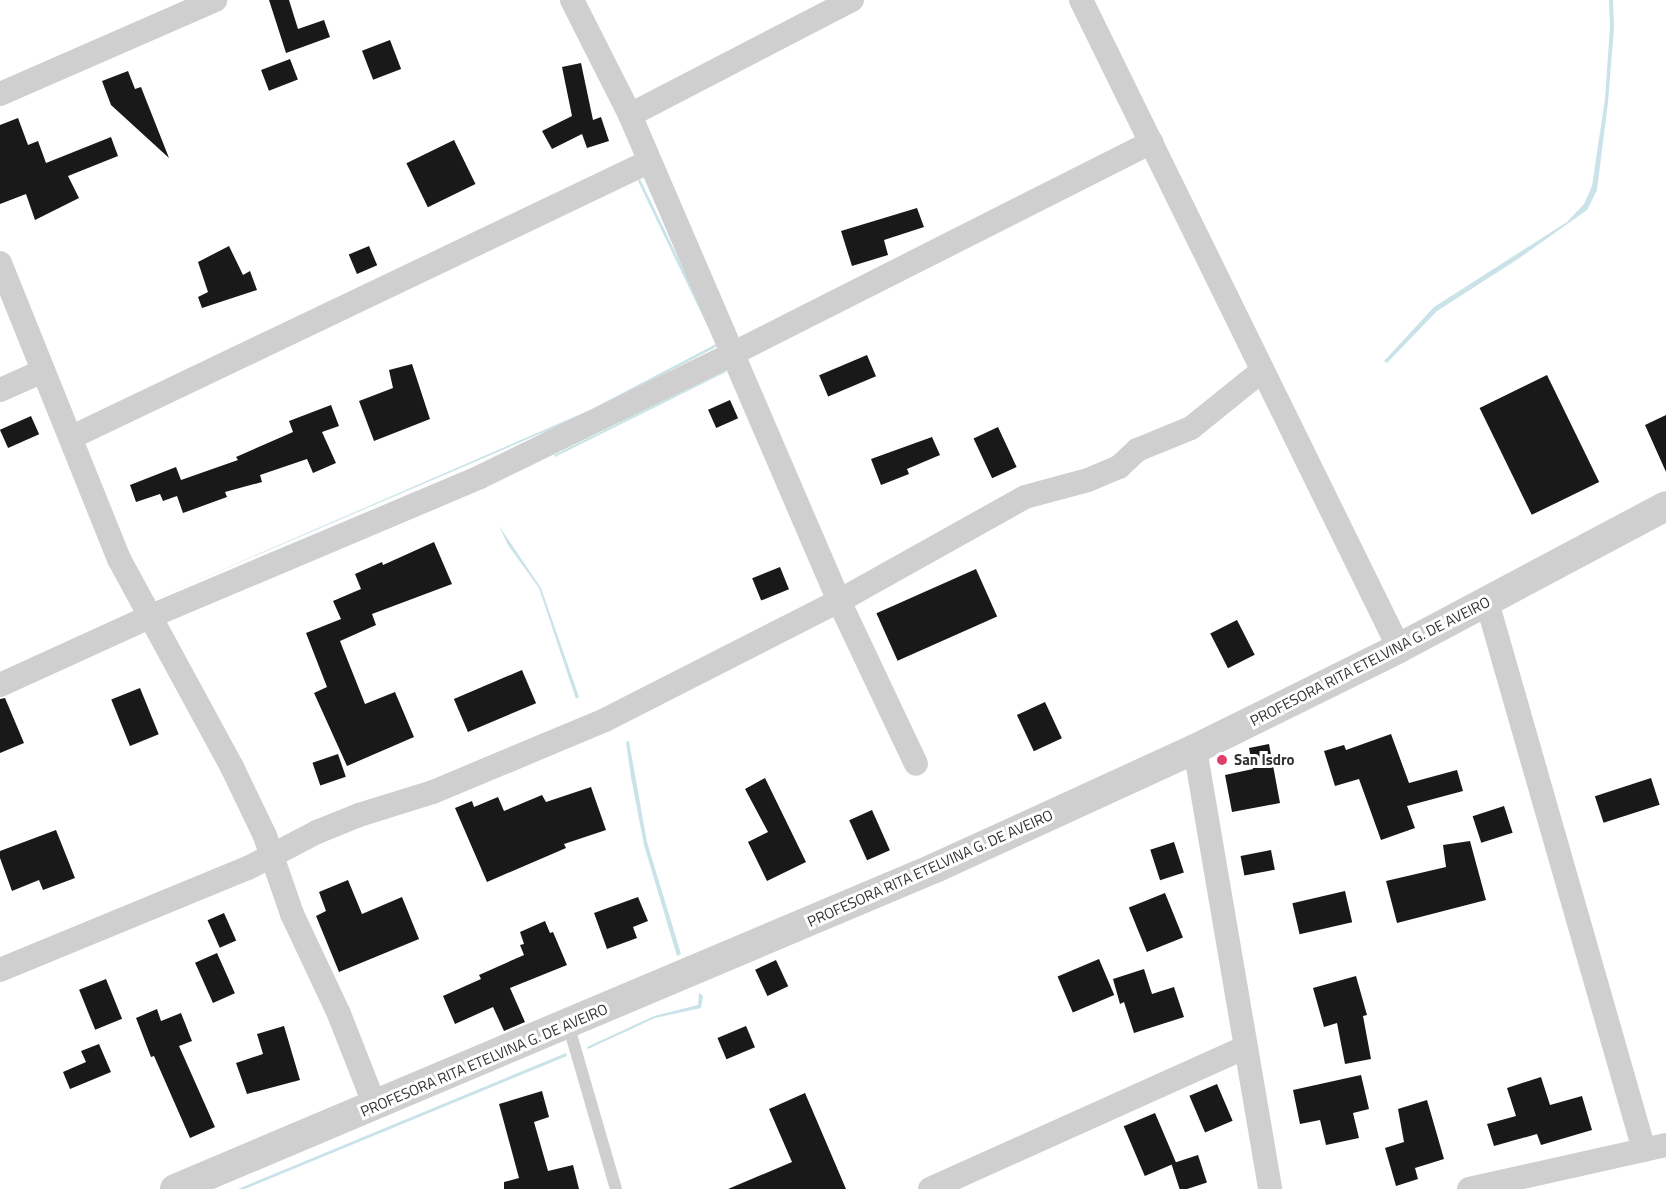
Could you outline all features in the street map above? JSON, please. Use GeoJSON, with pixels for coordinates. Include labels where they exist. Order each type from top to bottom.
{"type":"FeatureCollection","features":[{"type":"Feature","properties":{"kind":"street"},"geometry":{"type":"LineString","coordinates":[[0,94],[215,0]]}},
{"type":"Feature","properties":{"kind":"street"},"geometry":{"type":"LineString","coordinates":[[572,0],[630,115],[648,162],[839,601],[916,764]]}},
{"type":"Feature","properties":{"kind":"street"},"geometry":{"type":"LineString","coordinates":[[630,115],[852,0]]}},
{"type":"Feature","properties":{"kind":"street"},"geometry":{"type":"LineString","coordinates":[[1081,0],[1399,648]]}},
{"type":"Feature","properties":{"kind":"street"},"geometry":{"type":"LineString","coordinates":[[0,685],[149,617],[480,477],[732,354],[1151,142]]}},
{"type":"Feature","properties":{"kind":"street"},"geometry":{"type":"LineString","coordinates":[[72,438],[648,162]]}},
{"type":"Feature","properties":{"kind":"street"},"geometry":{"type":"LineString","coordinates":[[0,263],[42,371],[72,438],[118,559],[232,767],[265,836],[292,914],[339,1014],[375,1106]]}},
{"type":"Feature","properties":{"kind":"street"},"geometry":{"type":"LineString","coordinates":[[0,970],[185,895],[348,820],[433,792],[562,739],[839,601],[1025,497],[1101,476],[1119,467],[1137,450],[1191,428],[1263,370]]}},
{"type":"Feature","properties":{"kind":"street"},"geometry":{"type":"LineString","coordinates":[[0,390],[42,371]]}},
{"type":"Feature","properties":{"kind":"street","name":"PROFESORA RITA ETELVINA G. DE AVEIRO"},"geometry":{"type":"LineString","coordinates":[[177,1189],[935,868],[1196,749],[1399,648],[1666,506]]}},
{"type":"Feature","properties":{"kind":"street"},"geometry":{"type":"LineString","coordinates":[[1469,1189],[1655,1148],[1487,602]]}},
{"type":"Feature","properties":{"kind":"street"},"geometry":{"type":"LineString","coordinates":[[1196,749],[1270,1189]]}},
{"type":"Feature","properties":{"kind":"street"},"geometry":{"type":"LineString","coordinates":[[930,1189],[979,1179],[1246,1047]]}},
{"type":"Feature","properties":{"kind":"lane"},"geometry":{"type":"LineString","coordinates":[[568,1024],[616,1189]]}},
{"type":"Feature","properties":{"kind":"water"},"geometry":{"type":"Polygon","coordinates":[[[1609,0],[1613,0],[1614,28],[1608,102],[1597,190],[1587,210],[1518,259],[1437,311],[1387,363],[1384,361],[1434,307],[1567,222],[1584,204],[1592,186],[1605,99],[1610,27],[1609,0]]]}},
{"type":"Feature","properties":{"kind":"water"},"geometry":{"type":"Polygon","coordinates":[[[640,179],[720,345],[591,412],[143,604],[590,410],[716,344],[638,181],[640,179]]]}},
{"type":"Feature","properties":{"kind":"water"},"geometry":{"type":"Polygon","coordinates":[[[726,370],[726,372],[555,457],[554,455],[726,370]]]}},
{"type":"Feature","properties":{"kind":"water"},"geometry":{"type":"Polygon","coordinates":[[[499,526],[541,588],[579,697],[576,699],[539,588],[508,545],[499,526]]]}},
{"type":"Feature","properties":{"kind":"water"},"geometry":{"type":"Polygon","coordinates":[[[629,741],[647,842],[681,954],[677,956],[644,845],[631,777],[626,742],[629,741]]]}},
{"type":"Feature","properties":{"kind":"water"},"geometry":{"type":"Polygon","coordinates":[[[699,993],[703,996],[701,1008],[655,1018],[588,1049],[587,1047],[654,1016],[698,1005],[699,993]]]}},
{"type":"Feature","properties":{"kind":"water"},"geometry":{"type":"Polygon","coordinates":[[[566,1053],[567,1056],[245,1189],[238,1189],[566,1053]]]}},
{"type":"Feature","properties":{"kind":"building"},"geometry":{"type":"Polygon","coordinates":[[[269,0],[289,0],[298,29],[324,20],[330,37],[286,53],[269,0]]]}},
{"type":"Feature","properties":{"kind":"building"},"geometry":{"type":"Polygon","coordinates":[[[390,40],[401,69],[373,80],[362,51],[390,40]]]}},
{"type":"Feature","properties":{"kind":"building"},"geometry":{"type":"Polygon","coordinates":[[[290,59],[298,80],[269,91],[261,70],[290,59]]]}},
{"type":"Feature","properties":{"kind":"building"},"geometry":{"type":"Polygon","coordinates":[[[581,63],[593,120],[601,117],[609,141],[587,148],[582,134],[552,149],[542,131],[572,116],[562,67],[581,63]]]}},
{"type":"Feature","properties":{"kind":"building"},"geometry":{"type":"Polygon","coordinates":[[[128,71],[135,89],[141,87],[169,158],[111,105],[102,81],[128,71]]]}},
{"type":"Feature","properties":{"kind":"building"},"geometry":{"type":"Polygon","coordinates":[[[18,118],[28,145],[38,141],[46,163],[111,137],[118,156],[68,176],[79,198],[35,220],[26,194],[0,204],[0,125],[18,118]]]}},
{"type":"Feature","properties":{"kind":"building"},"geometry":{"type":"Polygon","coordinates":[[[454,140],[475,184],[428,207],[406,163],[454,140]]]}},
{"type":"Feature","properties":{"kind":"building"},"geometry":{"type":"Polygon","coordinates":[[[917,208],[924,227],[884,240],[888,255],[852,266],[841,231],[917,208]]]}},
{"type":"Feature","properties":{"kind":"building"},"geometry":{"type":"Polygon","coordinates":[[[229,246],[243,275],[250,271],[257,290],[202,308],[198,297],[208,292],[198,262],[229,246]]]}},
{"type":"Feature","properties":{"kind":"building"},"geometry":{"type":"Polygon","coordinates":[[[369,246],[377,265],[357,274],[349,255],[369,246]]]}},
{"type":"Feature","properties":{"kind":"building"},"geometry":{"type":"Polygon","coordinates":[[[867,355],[876,376],[828,396],[819,375],[867,355]]]}},
{"type":"Feature","properties":{"kind":"building"},"geometry":{"type":"Polygon","coordinates":[[[412,364],[430,419],[374,441],[359,401],[393,388],[389,370],[412,364]]]}},
{"type":"Feature","properties":{"kind":"building"},"geometry":{"type":"Polygon","coordinates":[[[1547,375],[1599,482],[1532,515],[1480,408],[1547,375]]]}},
{"type":"Feature","properties":{"kind":"building"},"geometry":{"type":"Polygon","coordinates":[[[730,400],[738,418],[716,428],[708,410],[730,400]]]}},
{"type":"Feature","properties":{"kind":"building"},"geometry":{"type":"Polygon","coordinates":[[[331,405],[339,426],[322,432],[336,463],[313,473],[307,459],[260,475],[262,482],[225,492],[227,497],[183,513],[177,496],[163,501],[160,494],[136,502],[130,485],[176,467],[181,480],[238,460],[236,457],[293,432],[289,421],[331,405]]]}},
{"type":"Feature","properties":{"kind":"building"},"geometry":{"type":"Polygon","coordinates":[[[1666,415],[1666,472],[1645,425],[1666,415]]]}},
{"type":"Feature","properties":{"kind":"building"},"geometry":{"type":"Polygon","coordinates":[[[31,416],[39,434],[8,448],[0,430],[31,416]]]}},
{"type":"Feature","properties":{"kind":"building"},"geometry":{"type":"Polygon","coordinates":[[[998,427],[1017,467],[992,478],[974,438],[998,427]]]}},
{"type":"Feature","properties":{"kind":"building"},"geometry":{"type":"Polygon","coordinates":[[[932,437],[940,455],[907,469],[909,474],[881,485],[871,459],[932,437]]]}},
{"type":"Feature","properties":{"kind":"building"},"geometry":{"type":"Polygon","coordinates":[[[434,542],[452,584],[372,614],[376,625],[340,641],[365,704],[395,692],[414,737],[347,766],[314,693],[327,687],[306,633],[341,619],[333,601],[361,589],[355,574],[382,562],[383,565],[434,542]]]}},
{"type":"Feature","properties":{"kind":"building"},"geometry":{"type":"Polygon","coordinates":[[[780,567],[789,589],[761,600],[752,578],[780,567]]]}},
{"type":"Feature","properties":{"kind":"building"},"geometry":{"type":"Polygon","coordinates":[[[976,569],[997,617],[898,661],[876,613],[976,569]]]}},
{"type":"Feature","properties":{"kind":"building"},"geometry":{"type":"Polygon","coordinates":[[[1237,620],[1255,655],[1228,668],[1210,634],[1237,620]]]}},
{"type":"Feature","properties":{"kind":"building"},"geometry":{"type":"Polygon","coordinates":[[[522,670],[536,703],[468,732],[454,699],[522,670]]]}},
{"type":"Feature","properties":{"kind":"building"},"geometry":{"type":"Polygon","coordinates":[[[140,688],[159,734],[130,746],[111,700],[140,688]]]}},
{"type":"Feature","properties":{"kind":"building"},"geometry":{"type":"Polygon","coordinates":[[[5,698],[24,743],[0,753],[0,699],[5,698]]]}},
{"type":"Feature","properties":{"kind":"building"},"geometry":{"type":"Polygon","coordinates":[[[1045,702],[1062,738],[1034,751],[1017,715],[1045,702]]]}},
{"type":"Feature","properties":{"kind":"building"},"geometry":{"type":"Polygon","coordinates":[[[1391,734],[1409,783],[1457,770],[1463,791],[1407,806],[1415,828],[1381,840],[1359,779],[1335,786],[1324,751],[1344,745],[1346,750],[1391,734]]]}},
{"type":"Feature","properties":{"kind":"building"},"geometry":{"type":"Polygon","coordinates":[[[1269,744],[1280,803],[1232,812],[1225,775],[1253,769],[1249,748],[1269,744]]]}},
{"type":"Feature","properties":{"kind":"building"},"geometry":{"type":"Polygon","coordinates":[[[338,754],[346,777],[320,785],[312,763],[338,754]]]}},
{"type":"Feature","properties":{"kind":"building"},"geometry":{"type":"Polygon","coordinates":[[[765,778],[806,862],[767,881],[748,842],[768,832],[745,789],[765,778]]]}},
{"type":"Feature","properties":{"kind":"building"},"geometry":{"type":"Polygon","coordinates":[[[1651,778],[1660,805],[1604,823],[1595,796],[1651,778]]]}},
{"type":"Feature","properties":{"kind":"building"},"geometry":{"type":"Polygon","coordinates":[[[591,787],[606,830],[564,844],[566,848],[487,882],[455,808],[472,801],[474,807],[498,797],[504,811],[542,795],[546,802],[591,787]]]}},
{"type":"Feature","properties":{"kind":"building"},"geometry":{"type":"Polygon","coordinates":[[[1504,806],[1513,833],[1481,843],[1473,816],[1504,806]]]}},
{"type":"Feature","properties":{"kind":"building"},"geometry":{"type":"Polygon","coordinates":[[[872,810],[890,850],[867,860],[849,820],[872,810]]]}},
{"type":"Feature","properties":{"kind":"building"},"geometry":{"type":"Polygon","coordinates":[[[56,830],[75,878],[43,890],[39,880],[12,891],[0,858],[0,851],[56,830]]]}},
{"type":"Feature","properties":{"kind":"building"},"geometry":{"type":"Polygon","coordinates":[[[1470,841],[1486,900],[1397,923],[1386,881],[1446,867],[1443,845],[1470,841]]]}},
{"type":"Feature","properties":{"kind":"building"},"geometry":{"type":"Polygon","coordinates":[[[1174,842],[1184,872],[1160,880],[1150,850],[1174,842]]]}},
{"type":"Feature","properties":{"kind":"building"},"geometry":{"type":"Polygon","coordinates":[[[1271,850],[1275,870],[1244,876],[1241,856],[1271,850]]]}},
{"type":"Feature","properties":{"kind":"building"},"geometry":{"type":"Polygon","coordinates":[[[348,880],[362,914],[402,897],[419,939],[339,972],[316,916],[326,911],[319,892],[348,880]]]}},
{"type":"Feature","properties":{"kind":"building"},"geometry":{"type":"Polygon","coordinates":[[[1345,891],[1352,922],[1300,934],[1292,903],[1345,891]]]}},
{"type":"Feature","properties":{"kind":"building"},"geometry":{"type":"Polygon","coordinates":[[[1165,893],[1183,938],[1147,952],[1129,908],[1165,893]]]}},
{"type":"Feature","properties":{"kind":"building"},"geometry":{"type":"Polygon","coordinates":[[[638,897],[648,921],[633,927],[637,938],[607,949],[594,913],[638,897]]]}},
{"type":"Feature","properties":{"kind":"building"},"geometry":{"type":"Polygon","coordinates":[[[224,913],[236,940],[220,948],[208,920],[224,913]]]}},
{"type":"Feature","properties":{"kind":"building"},"geometry":{"type":"Polygon","coordinates":[[[545,921],[550,933],[553,932],[567,965],[510,988],[525,1022],[504,1031],[493,1007],[455,1024],[443,996],[481,979],[479,975],[524,955],[520,945],[524,944],[520,932],[545,921]]]}},
{"type":"Feature","properties":{"kind":"building"},"geometry":{"type":"Polygon","coordinates":[[[217,953],[235,993],[213,1003],[195,963],[217,953]]]}},
{"type":"Feature","properties":{"kind":"building"},"geometry":{"type":"Polygon","coordinates":[[[1099,959],[1114,995],[1073,1012],[1058,977],[1099,959]]]}},
{"type":"Feature","properties":{"kind":"building"},"geometry":{"type":"Polygon","coordinates":[[[776,960],[788,986],[767,996],[755,970],[776,960]]]}},
{"type":"Feature","properties":{"kind":"building"},"geometry":{"type":"Polygon","coordinates":[[[1144,969],[1152,994],[1174,987],[1184,1017],[1134,1033],[1124,1002],[1120,1004],[1113,979],[1144,969]]]}},
{"type":"Feature","properties":{"kind":"building"},"geometry":{"type":"Polygon","coordinates":[[[1356,976],[1367,1015],[1363,1016],[1371,1059],[1345,1064],[1337,1023],[1324,1027],[1313,988],[1356,976]]]}},
{"type":"Feature","properties":{"kind":"building"},"geometry":{"type":"Polygon","coordinates":[[[106,979],[122,1019],[95,1030],[79,990],[106,979]]]}},
{"type":"Feature","properties":{"kind":"building"},"geometry":{"type":"Polygon","coordinates":[[[157,1009],[161,1021],[181,1013],[192,1041],[179,1046],[215,1127],[190,1138],[154,1056],[151,1057],[136,1018],[157,1009]]]}},
{"type":"Feature","properties":{"kind":"building"},"geometry":{"type":"Polygon","coordinates":[[[284,1026],[300,1080],[247,1094],[236,1063],[263,1054],[257,1034],[284,1026]]]}},
{"type":"Feature","properties":{"kind":"building"},"geometry":{"type":"Polygon","coordinates":[[[746,1026],[755,1047],[726,1059],[717,1038],[746,1026]]]}},
{"type":"Feature","properties":{"kind":"building"},"geometry":{"type":"Polygon","coordinates":[[[99,1044],[111,1072],[70,1089],[63,1072],[86,1062],[81,1051],[99,1044]]]}},
{"type":"Feature","properties":{"kind":"building"},"geometry":{"type":"Polygon","coordinates":[[[1361,1075],[1369,1109],[1353,1113],[1359,1138],[1326,1145],[1320,1120],[1300,1124],[1293,1090],[1361,1075]]]}},
{"type":"Feature","properties":{"kind":"building"},"geometry":{"type":"Polygon","coordinates":[[[1541,1077],[1550,1105],[1582,1096],[1592,1130],[1541,1145],[1537,1134],[1494,1146],[1487,1124],[1516,1116],[1507,1088],[1541,1077]]]}},
{"type":"Feature","properties":{"kind":"building"},"geometry":{"type":"Polygon","coordinates":[[[1217,1084],[1233,1121],[1205,1133],[1189,1096],[1217,1084]]]}},
{"type":"Feature","properties":{"kind":"building"},"geometry":{"type":"Polygon","coordinates":[[[542,1091],[549,1117],[534,1122],[548,1171],[573,1165],[579,1189],[504,1189],[504,1182],[519,1178],[499,1104],[542,1091]]]}},
{"type":"Feature","properties":{"kind":"building"},"geometry":{"type":"Polygon","coordinates":[[[805,1093],[846,1189],[728,1189],[792,1162],[769,1109],[805,1093]]]}},
{"type":"Feature","properties":{"kind":"building"},"geometry":{"type":"Polygon","coordinates":[[[1427,1100],[1444,1159],[1415,1168],[1418,1179],[1396,1186],[1385,1148],[1404,1142],[1398,1109],[1427,1100]]]}},
{"type":"Feature","properties":{"kind":"building"},"geometry":{"type":"Polygon","coordinates":[[[1155,1113],[1176,1163],[1145,1176],[1124,1126],[1155,1113]]]}},
{"type":"Feature","properties":{"kind":"building"},"geometry":{"type":"Polygon","coordinates":[[[1198,1155],[1207,1183],[1180,1189],[1171,1164],[1198,1155]]]}},
{"type":"Feature","properties":{"kind":"place","name":"San Isdro"},"geometry":{"type":"Point","coordinates":[1222,760]}}]}
